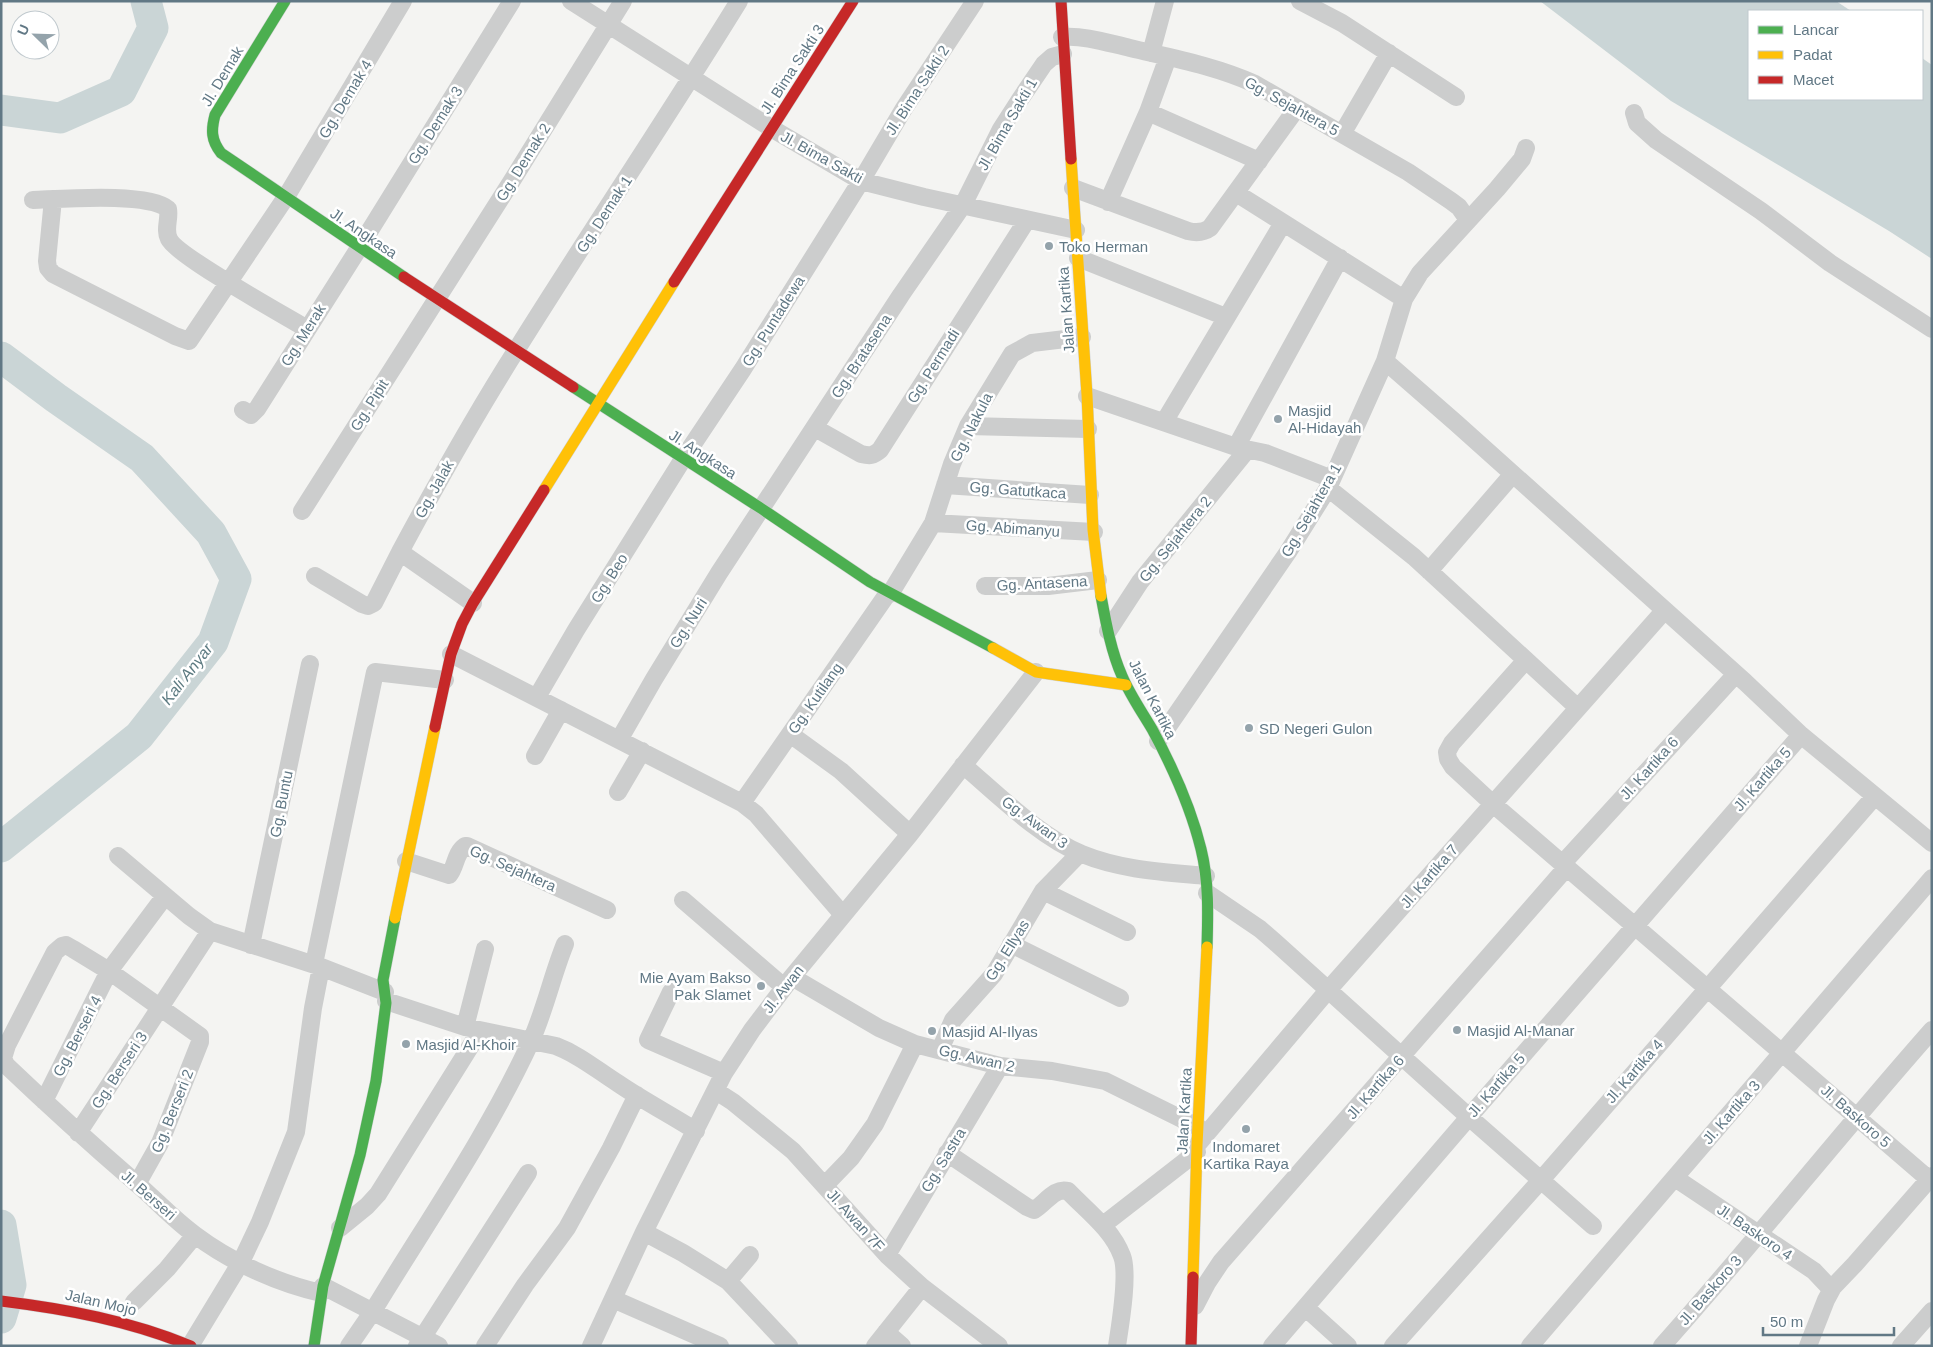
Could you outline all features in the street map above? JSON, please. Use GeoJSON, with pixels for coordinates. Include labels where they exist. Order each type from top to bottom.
{"type":"FeatureCollection","features":[{"type":"Feature","properties":{"kind":"street","name":"Jl. Demak"},"geometry":{"type":"LineString","coordinates":[[285,1],[215,115],[211,127],[211,136],[221,153],[286,197]]}},
{"type":"Feature","properties":{"kind":"street","name":"Gg. Demak 4"},"geometry":{"type":"LineString","coordinates":[[53,200],[47,261],[48,268],[53,274],[175,336],[189,341],[286,197],[403,1]]}},
{"type":"Feature","properties":{"kind":"street","name":"Gg. Demak 3"},"geometry":{"type":"LineString","coordinates":[[359,248],[512,1]]}},
{"type":"Feature","properties":{"kind":"street","name":"Jl. Bima Sakti"},"geometry":{"type":"LineString","coordinates":[[571,1],[771,128],[861,181],[1076,230]]}},
{"type":"Feature","properties":{"kind":"street","name":"Gg. Demak 2"},"geometry":{"type":"LineString","coordinates":[[436,299],[513,180],[623,1]]}},
{"type":"Feature","properties":{"kind":"street","name":"Gg. Demak 1"},"geometry":{"type":"LineString","coordinates":[[516,350],[692,78],[739,1]]}},
{"type":"Feature","properties":{"kind":"street","name":"Jl. Bima Sakti 3"},"geometry":{"type":"LineString","coordinates":[[314,1346],[322,1290],[360,1155],[374,1090],[386,996],[383,974],[445,680],[451,654],[462,624],[473,603],[564,457],[853,1]]}},
{"type":"Feature","properties":{"kind":"street","name":"Jl. Bima Sakti 2"},"geometry":{"type":"LineString","coordinates":[[861,181],[903,110],[975,1]]}},
{"type":"Feature","properties":{"kind":"street","name":"Jalan Kartika"},"geometry":{"type":"LineString","coordinates":[[1061,1],[1062,46],[1087,396],[1090,495],[1098,580],[1108,631],[1126,685],[1158,741],[1191,821],[1200,850],[1206,884],[1208,920],[1204,1039],[1197,1149],[1191,1346]]}},
{"type":"Feature","properties":{"kind":"street"},"geometry":{"type":"LineString","coordinates":[[1150,53],[1164,1]]}},
{"type":"Feature","properties":{"kind":"street"},"geometry":{"type":"LineString","coordinates":[[1311,4],[1342,22],[1456,97]]}},
{"type":"Feature","properties":{"kind":"street","name":"Gg. Sejahtera 5"},"geometry":{"type":"LineString","coordinates":[[1062,46],[1088,38],[1236,75],[1262,87],[1452,200],[1468,220]]}},
{"type":"Feature","properties":{"kind":"street","name":"Jl. Bima Sakti 1"},"geometry":{"type":"LineString","coordinates":[[962,205],[1001,129],[1044,64],[1062,46]]}},
{"type":"Feature","properties":{"kind":"street"},"geometry":{"type":"LineString","coordinates":[[1342,134],[1389,53]]}},
{"type":"Feature","properties":{"kind":"street"},"geometry":{"type":"LineString","coordinates":[[1108,202],[1148,112],[1168,57]]}},
{"type":"Feature","properties":{"kind":"street"},"geometry":{"type":"LineString","coordinates":[[1073,188],[1173,226],[1196,233],[1205,231],[1210,228],[1297,108]]}},
{"type":"Feature","properties":{"kind":"street"},"geometry":{"type":"LineString","coordinates":[[1148,112],[1259,161]]}},
{"type":"Feature","properties":{"kind":"street"},"geometry":{"type":"LineString","coordinates":[[1634,113],[1636,123],[1656,140],[1761,211],[1830,263],[1932,329]]}},
{"type":"Feature","properties":{"kind":"street","name":"Gg. Sejahtera 1"},"geometry":{"type":"LineString","coordinates":[[1158,741],[1288,552],[1330,483],[1385,361],[1404,299],[1420,273],[1513,170],[1522,158],[1526,148]]}},
{"type":"Feature","properties":{"kind":"street","name":"Gg. Puntadewa"},"geometry":{"type":"LineString","coordinates":[[683,459],[743,369],[861,181]]}},
{"type":"Feature","properties":{"kind":"street"},"geometry":{"type":"LineString","coordinates":[[1236,193],[1404,299]]}},
{"type":"Feature","properties":{"kind":"street","name":"Jl. Angkasa"},"geometry":{"type":"LineString","coordinates":[[286,197],[436,299],[762,509],[847,568],[889,593],[1036,672],[1126,685]]}},
{"type":"Feature","properties":{"kind":"street"},"geometry":{"type":"LineString","coordinates":[[33,200],[107,199],[151,201],[160,204],[168,209],[167,233],[173,245],[228,282],[307,329]]}},
{"type":"Feature","properties":{"kind":"street","name":"Gg. Bratasena"},"geometry":{"type":"LineString","coordinates":[[762,509],[962,205]]}},
{"type":"Feature","properties":{"kind":"street","name":"Gg. Permadi"},"geometry":{"type":"LineString","coordinates":[[814,428],[861,454],[875,455],[1027,220]]}},
{"type":"Feature","properties":{"kind":"street"},"geometry":{"type":"LineString","coordinates":[[1164,422],[1283,223]]}},
{"type":"Feature","properties":{"kind":"street","name":"Gg. Merak"},"geometry":{"type":"LineString","coordinates":[[243,410],[251,415],[256,409],[359,248]]}},
{"type":"Feature","properties":{"kind":"street"},"geometry":{"type":"LineString","coordinates":[[1078,258],[1226,317]]}},
{"type":"Feature","properties":{"kind":"street","name":"Gg. Sejahtera 2"},"geometry":{"type":"LineString","coordinates":[[1108,631],[1140,582],[1241,448],[1340,258]]}},
{"type":"Feature","properties":{"kind":"street","name":"Gg. Pipit"},"geometry":{"type":"LineString","coordinates":[[302,511],[436,299]]}},
{"type":"Feature","properties":{"kind":"street","name":"Gg. Nakula"},"geometry":{"type":"LineString","coordinates":[[889,593],[933,522],[958,447],[968,426],[1012,354],[1032,343],[1082,338]]}},
{"type":"Feature","properties":{"kind":"street","name":"Gg. Jalak"},"geometry":{"type":"LineString","coordinates":[[315,576],[362,604],[368,606],[374,603],[441,476],[516,350]]}},
{"type":"Feature","properties":{"kind":"street"},"geometry":{"type":"LineString","coordinates":[[1385,361],[1736,674],[1801,735],[1932,843]]}},
{"type":"Feature","properties":{"kind":"street"},"geometry":{"type":"LineString","coordinates":[[1087,396],[1241,448],[1265,453],[1330,483],[1578,708]]}},
{"type":"Feature","properties":{"kind":"street"},"geometry":{"type":"LineString","coordinates":[[968,426],[1088,429]]}},
{"type":"Feature","properties":{"kind":"street","name":"Gg. Beo"},"geometry":{"type":"LineString","coordinates":[[537,697],[581,621],[683,459]]}},
{"type":"Feature","properties":{"kind":"street"},"geometry":{"type":"LineString","coordinates":[[1429,571],[1513,474]]}},
{"type":"Feature","properties":{"kind":"street","name":"Gg. Gatutkaca"},"geometry":{"type":"LineString","coordinates":[[945,485],[1090,495]]}},
{"type":"Feature","properties":{"kind":"street","name":"Gg. Nuri"},"geometry":{"type":"LineString","coordinates":[[619,740],[668,655],[762,509]]}},
{"type":"Feature","properties":{"kind":"street","name":"Gg. Abimanyu"},"geometry":{"type":"LineString","coordinates":[[933,522],[1094,532]]}},
{"type":"Feature","properties":{"kind":"street"},"geometry":{"type":"LineString","coordinates":[[400,552],[473,603]]}},
{"type":"Feature","properties":{"kind":"street","name":"Gg. Antasena"},"geometry":{"type":"LineString","coordinates":[[985,586],[1048,586],[1098,580]]}},
{"type":"Feature","properties":{"kind":"street","name":"Gg. Kutilang"},"geometry":{"type":"LineString","coordinates":[[742,803],[889,593]]}},
{"type":"Feature","properties":{"kind":"street","name":"Jl. Kartika 7"},"geometry":{"type":"LineString","coordinates":[[1103,1225],[1197,1149],[1329,990],[1664,611]]}},
{"type":"Feature","properties":{"kind":"street"},"geometry":{"type":"LineString","coordinates":[[451,654],[742,803],[761,819],[843,915]]}},
{"type":"Feature","properties":{"kind":"street","name":"Jl. Baskoro 5"},"geometry":{"type":"LineString","coordinates":[[1526,660],[1452,743],[1447,752],[1448,759],[1453,767],[1492,804],[1565,865],[1706,989],[1931,1179]]}},
{"type":"Feature","properties":{"kind":"street","name":"Gg. Buntu"},"geometry":{"type":"LineString","coordinates":[[251,945],[310,664]]}},
{"type":"Feature","properties":{"kind":"street"},"geometry":{"type":"LineString","coordinates":[[190,1346],[241,1262],[260,1222],[296,1132],[318,966],[375,672],[445,680]]}},
{"type":"Feature","properties":{"kind":"street","name":"Jl. Awan"},"geometry":{"type":"LineString","coordinates":[[591,1346],[644,1232],[724,1073],[752,1030],[788,982],[910,834],[1036,672]]}},
{"type":"Feature","properties":{"kind":"street","name":"Jl. Kartika 6"},"geometry":{"type":"LineString","coordinates":[[1192,1314],[1215,1269],[1402,1056],[1565,865],[1736,674]]}},
{"type":"Feature","properties":{"kind":"street"},"geometry":{"type":"LineString","coordinates":[[535,756],[561,710]]}},
{"type":"Feature","properties":{"kind":"street"},"geometry":{"type":"LineString","coordinates":[[790,734],[841,771],[910,834]]}},
{"type":"Feature","properties":{"kind":"street","name":"Jl. Kartika 5"},"geometry":{"type":"LineString","coordinates":[[1272,1346],[1801,735]]}},
{"type":"Feature","properties":{"kind":"street"},"geometry":{"type":"LineString","coordinates":[[618,792],[642,752]]}},
{"type":"Feature","properties":{"kind":"street","name":"Gg. Awan 3"},"geometry":{"type":"LineString","coordinates":[[963,765],[1030,821],[1080,853],[1117,865],[1206,884]]}},
{"type":"Feature","properties":{"kind":"street","name":"Jl. Kartika 4"},"geometry":{"type":"LineString","coordinates":[[1393,1346],[1875,796]]}},
{"type":"Feature","properties":{"kind":"street","name":"Gg. Sejahtera"},"geometry":{"type":"LineString","coordinates":[[406,861],[449,876],[460,850],[467,846],[606,910]]}},
{"type":"Feature","properties":{"kind":"street","name":"Gg. Ellyas"},"geometry":{"type":"LineString","coordinates":[[940,1050],[953,1020],[994,974],[1043,891],[1080,853]]}},
{"type":"Feature","properties":{"kind":"street"},"geometry":{"type":"LineString","coordinates":[[118,856],[210,931],[318,966],[386,996],[473,1029],[556,1046],[572,1052],[696,1131]]}},
{"type":"Feature","properties":{"kind":"street","name":"Jl. Kartika 3"},"geometry":{"type":"LineString","coordinates":[[1530,1346],[1932,878]]}},
{"type":"Feature","properties":{"kind":"street"},"geometry":{"type":"LineString","coordinates":[[1206,884],[1260,929],[1593,1226]]}},
{"type":"Feature","properties":{"kind":"street"},"geometry":{"type":"LineString","coordinates":[[1043,891],[1127,932]]}},
{"type":"Feature","properties":{"kind":"street","name":"Gg. Berseri 4"},"geometry":{"type":"LineString","coordinates":[[44,1101],[109,971],[165,896]]}},
{"type":"Feature","properties":{"kind":"street","name":"Gg. Awan 2"},"geometry":{"type":"LineString","coordinates":[[683,900],[788,982],[915,1044],[1000,1066],[1052,1071],[1105,1081],[1198,1127]]}},
{"type":"Feature","properties":{"kind":"street","name":"Gg. Berseri 3"},"geometry":{"type":"LineString","coordinates":[[78,1134],[210,931]]}},
{"type":"Feature","properties":{"kind":"street"},"geometry":{"type":"LineString","coordinates":[[349,1346],[373,1311],[492,1115],[531,1041],[565,944]]}},
{"type":"Feature","properties":{"kind":"street"},"geometry":{"type":"LineString","coordinates":[[1011,944],[1120,998]]}},
{"type":"Feature","properties":{"kind":"street","name":"Jl. Berseri"},"geometry":{"type":"LineString","coordinates":[[109,971],[66,945],[59,947],[54,952],[7,1045],[3,1058],[6,1065],[78,1134],[195,1235],[241,1262],[286,1284],[322,1290],[373,1311],[420,1341],[439,1346]]}},
{"type":"Feature","properties":{"kind":"street"},"geometry":{"type":"LineString","coordinates":[[340,1228],[367,1206],[378,1194],[473,1029],[485,949]]}},
{"type":"Feature","properties":{"kind":"street"},"geometry":{"type":"LineString","coordinates":[[109,971],[160,1007]]}},
{"type":"Feature","properties":{"kind":"street"},"geometry":{"type":"LineString","coordinates":[[671,992],[648,1040],[724,1073]]}},
{"type":"Feature","properties":{"kind":"street","name":"Gg. Berseri 2"},"geometry":{"type":"LineString","coordinates":[[137,1184],[163,1137],[200,1042],[200,1036],[160,1007]]}},
{"type":"Feature","properties":{"kind":"street","name":"Jl. Baskoro 3"},"geometry":{"type":"LineString","coordinates":[[1662,1346],[1856,1116],[1932,1030]]}},
{"type":"Feature","properties":{"kind":"street"},"geometry":{"type":"LineString","coordinates":[[825,1185],[851,1158],[875,1124],[915,1044]]}},
{"type":"Feature","properties":{"kind":"street","name":"Gg. Sastra"},"geometry":{"type":"LineString","coordinates":[[886,1255],[1000,1066]]}},
{"type":"Feature","properties":{"kind":"street","name":"Jl. Awan 7F"},"geometry":{"type":"LineString","coordinates":[[716,1091],[733,1102],[803,1161],[886,1255],[922,1287],[1000,1346]]}},
{"type":"Feature","properties":{"kind":"street"},"geometry":{"type":"LineString","coordinates":[[485,1346],[525,1285],[567,1228],[611,1148],[637,1095]]}},
{"type":"Feature","properties":{"kind":"street"},"geometry":{"type":"LineString","coordinates":[[947,1153],[1034,1210],[1057,1192],[1068,1191],[1103,1225],[1117,1245],[1123,1258],[1123,1296],[1118,1346]]}},
{"type":"Feature","properties":{"kind":"street"},"geometry":{"type":"LineString","coordinates":[[420,1341],[528,1173]]}},
{"type":"Feature","properties":{"kind":"street","name":"Jl. Baskoro 4"},"geometry":{"type":"LineString","coordinates":[[1674,1178],[1818,1274],[1831,1289]]}},
{"type":"Feature","properties":{"kind":"street"},"geometry":{"type":"LineString","coordinates":[[1808,1346],[1831,1289],[1856,1264],[1931,1179]]}},
{"type":"Feature","properties":{"kind":"street"},"geometry":{"type":"LineString","coordinates":[[644,1232],[691,1257],[728,1281],[789,1346]]}},
{"type":"Feature","properties":{"kind":"street"},"geometry":{"type":"LineString","coordinates":[[134,1302],[167,1269],[195,1235]]}},
{"type":"Feature","properties":{"kind":"street"},"geometry":{"type":"LineString","coordinates":[[728,1281],[750,1256]]}},
{"type":"Feature","properties":{"kind":"street"},"geometry":{"type":"LineString","coordinates":[[902,1346],[880,1339],[922,1287]]}},
{"type":"Feature","properties":{"kind":"street"},"geometry":{"type":"LineString","coordinates":[[613,1300],[720,1346]]}},
{"type":"Feature","properties":{"kind":"street","name":"Jalan Mojo"},"geometry":{"type":"LineString","coordinates":[[1,1301],[92,1314],[141,1327],[190,1346]]}},
{"type":"Feature","properties":{"kind":"street"},"geometry":{"type":"LineString","coordinates":[[1306,1308],[1348,1346]]}},
{"type":"Feature","properties":{"kind":"street"},"geometry":{"type":"LineString","coordinates":[[1901,1346],[1932,1312]]}},
{"type":"Feature","properties":{"kind":"street"},"geometry":{"type":"LineString","coordinates":[[70,1323],[120,1334]]}},
{"type":"Feature","properties":{"kind":"shaded area"},"geometry":{"type":"Polygon","coordinates":[[[1540,1],[1836,1],[1850,10],[1748,10],[1748,100],[1923,100],[1923,59],[1932,65],[1932,259],[1889,231],[1671,101],[1540,1]]]}},
{"type":"Feature","properties":{"kind":"waterway","name":"Kali Anyar"},"geometry":{"type":"LineString","coordinates":[[1,110],[60,118],[121,91],[153,28],[146,1]]}},
{"type":"Feature","properties":{"kind":"waterway","name":"Kali Anyar"},"geometry":{"type":"LineString","coordinates":[[1,357],[142,458],[211,533],[236,579],[213,642],[139,736],[1,847]]}},
{"type":"Feature","properties":{"kind":"waterway","name":"Kali Anyar"},"geometry":{"type":"LineString","coordinates":[[1,1225],[11,1285],[1,1318]]}},
{"type":"Feature","properties":{"kind":"traffic: fast"},"geometry":{"type":"LineString","coordinates":[[285,1],[215,115],[213,125],[215,144],[221,153],[404,277]]}},
{"type":"Feature","properties":{"kind":"traffic: fast"},"geometry":{"type":"LineString","coordinates":[[573,387],[762,509],[870,582],[993,648]]}},
{"type":"Feature","properties":{"kind":"traffic: fast"},"geometry":{"type":"LineString","coordinates":[[1101,596],[1109,637],[1122,676],[1167,758],[1197,834],[1204,861],[1207,885],[1207,947]]}},
{"type":"Feature","properties":{"kind":"traffic: fast"},"geometry":{"type":"LineString","coordinates":[[314,1346],[323,1286],[360,1155],[376,1081],[386,1003],[383,980],[395,918]]}},
{"type":"Feature","properties":{"kind":"traffic: slow"},"geometry":{"type":"LineString","coordinates":[[1071,159],[1087,395],[1093,530],[1101,596]]}},
{"type":"Feature","properties":{"kind":"traffic: slow"},"geometry":{"type":"LineString","coordinates":[[544,490],[674,282]]}},
{"type":"Feature","properties":{"kind":"traffic: slow"},"geometry":{"type":"LineString","coordinates":[[993,648],[1036,672],[1126,685]]}},
{"type":"Feature","properties":{"kind":"traffic: slow"},"geometry":{"type":"LineString","coordinates":[[395,918],[435,727]]}},
{"type":"Feature","properties":{"kind":"traffic: slow"},"geometry":{"type":"LineString","coordinates":[[1193,1277],[1197,1145],[1207,947]]}},
{"type":"Feature","properties":{"kind":"traffic: jam"},"geometry":{"type":"LineString","coordinates":[[674,282],[853,1]]}},
{"type":"Feature","properties":{"kind":"traffic: jam"},"geometry":{"type":"LineString","coordinates":[[1061,1],[1071,159]]}},
{"type":"Feature","properties":{"kind":"traffic: jam"},"geometry":{"type":"LineString","coordinates":[[404,277],[573,387]]}},
{"type":"Feature","properties":{"kind":"traffic: jam"},"geometry":{"type":"LineString","coordinates":[[435,727],[451,654],[462,624],[473,603],[544,490]]}},
{"type":"Feature","properties":{"kind":"traffic: jam"},"geometry":{"type":"LineString","coordinates":[[1191,1346],[1193,1277]]}},
{"type":"Feature","properties":{"kind":"traffic: jam"},"geometry":{"type":"LineString","coordinates":[[1,1301],[98,1317],[168,1337],[191,1346]]}},
{"type":"Feature","properties":{"kind":"place","name":"Toko Herman"},"geometry":{"type":"Point","coordinates":[1049,246]}},
{"type":"Feature","properties":{"kind":"place","name":"Masjid Al-Hidayah"},"geometry":{"type":"Point","coordinates":[1278,419]}},
{"type":"Feature","properties":{"kind":"place","name":"SD Negeri Gulon"},"geometry":{"type":"Point","coordinates":[1249,728]}},
{"type":"Feature","properties":{"kind":"place","name":"Mie Ayam Bakso Pak Slamet"},"geometry":{"type":"Point","coordinates":[761,986]}},
{"type":"Feature","properties":{"kind":"place","name":"Masjid Al-Manar"},"geometry":{"type":"Point","coordinates":[1457,1030]}},
{"type":"Feature","properties":{"kind":"place","name":"Masjid Al-Ilyas"},"geometry":{"type":"Point","coordinates":[932,1031]}},
{"type":"Feature","properties":{"kind":"place","name":"Masjid Al-Khoir"},"geometry":{"type":"Point","coordinates":[406,1044]}},
{"type":"Feature","properties":{"kind":"place","name":"Indomaret Kartika Raya"},"geometry":{"type":"Point","coordinates":[1246,1129]}}]}
